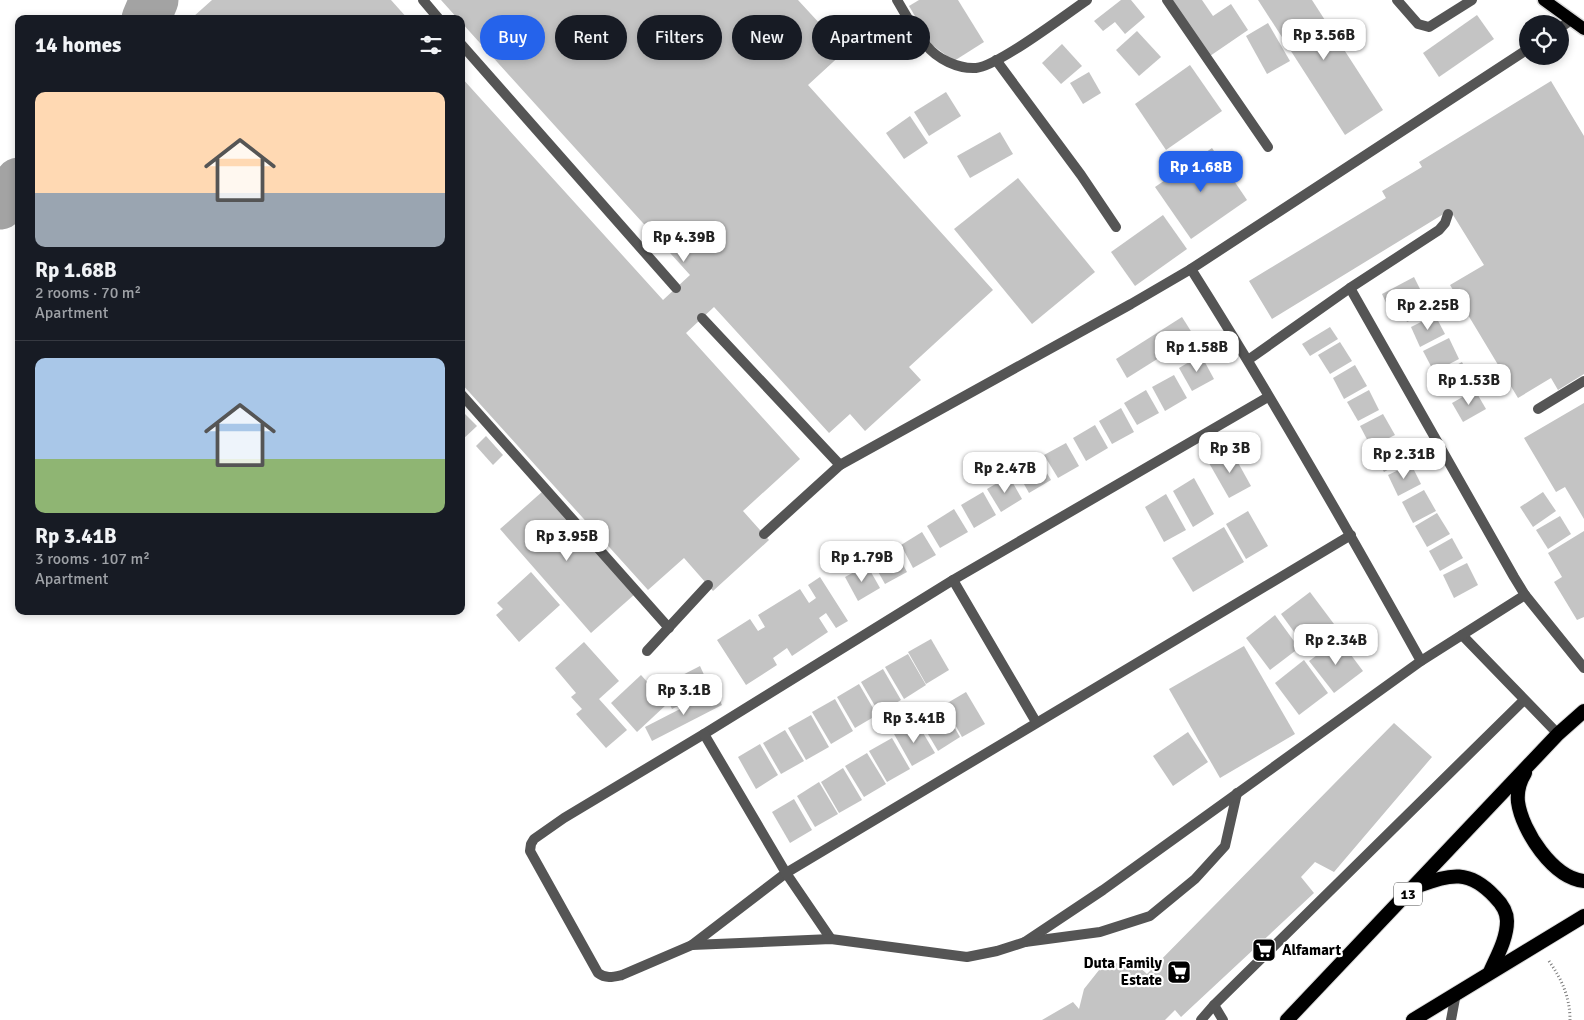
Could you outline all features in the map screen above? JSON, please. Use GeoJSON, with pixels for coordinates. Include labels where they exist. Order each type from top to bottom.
{"type":"FeatureCollection","features":[{"type":"Feature","properties":{"kind":"highway","name":"13"},"geometry":{"type":"LineString","coordinates":[[1288,1020],[1558,734],[1584,711]]}},
{"type":"Feature","properties":{"kind":"highway"},"geometry":{"type":"LineString","coordinates":[[1528,766],[1520,781],[1518,801],[1522,820],[1551,863],[1564,875],[1584,881]]}},
{"type":"Feature","properties":{"kind":"highway"},"geometry":{"type":"LineString","coordinates":[[1415,887],[1443,877],[1470,877],[1485,886],[1499,901],[1507,918],[1505,939],[1490,972]]}},
{"type":"Feature","properties":{"kind":"highway"},"geometry":{"type":"LineString","coordinates":[[1413,1020],[1584,916]]}},
{"type":"Feature","properties":{"kind":"main road"},"geometry":{"type":"LineString","coordinates":[[1544,0],[1584,29]]}},
{"type":"Feature","properties":{"kind":"street"},"geometry":{"type":"LineString","coordinates":[[423,0],[436,15]]}},
{"type":"Feature","properties":{"kind":"street"},"geometry":{"type":"LineString","coordinates":[[897,0],[926,46],[944,61],[977,68],[996,60],[1087,0]]}},
{"type":"Feature","properties":{"kind":"street"},"geometry":{"type":"LineString","coordinates":[[1167,0],[1268,147]]}},
{"type":"Feature","properties":{"kind":"street"},"geometry":{"type":"LineString","coordinates":[[1397,0],[1418,24],[1429,27],[1472,0]]}},
{"type":"Feature","properties":{"kind":"street"},"geometry":{"type":"LineString","coordinates":[[465,49],[676,288]]}},
{"type":"Feature","properties":{"kind":"street"},"geometry":{"type":"LineString","coordinates":[[764,534],[840,465],[1191,269],[1519,55]]}},
{"type":"Feature","properties":{"kind":"street"},"geometry":{"type":"LineString","coordinates":[[996,60],[1081,175],[1116,227]]}},
{"type":"Feature","properties":{"kind":"street"},"geometry":{"type":"LineString","coordinates":[[1248,360],[1350,288],[1439,230],[1445,223],[1448,214]]}},
{"type":"Feature","properties":{"kind":"street"},"geometry":{"type":"LineString","coordinates":[[1191,269],[1248,360],[1268,397],[1351,535],[1421,661]]}},
{"type":"Feature","properties":{"kind":"street"},"geometry":{"type":"LineString","coordinates":[[1350,288],[1525,595],[1584,668]]}},
{"type":"Feature","properties":{"kind":"street"},"geometry":{"type":"LineString","coordinates":[[702,318],[840,465]]}},
{"type":"Feature","properties":{"kind":"street"},"geometry":{"type":"LineString","coordinates":[[1538,409],[1584,381]]}},
{"type":"Feature","properties":{"kind":"street"},"geometry":{"type":"LineString","coordinates":[[1268,397],[953,580],[543,832],[530,844],[530,851],[598,973],[604,977],[622,975],[692,945],[786,873],[1351,535]]}},
{"type":"Feature","properties":{"kind":"street"},"geometry":{"type":"LineString","coordinates":[[465,398],[669,628]]}},
{"type":"Feature","properties":{"kind":"street"},"geometry":{"type":"LineString","coordinates":[[953,580],[1036,722]]}},
{"type":"Feature","properties":{"kind":"street"},"geometry":{"type":"LineString","coordinates":[[647,650],[708,585]]}},
{"type":"Feature","properties":{"kind":"street"},"geometry":{"type":"LineString","coordinates":[[1025,942],[1103,890],[1421,661],[1525,595]]}},
{"type":"Feature","properties":{"kind":"street"},"geometry":{"type":"LineString","coordinates":[[1462,635],[1558,734]]}},
{"type":"Feature","properties":{"kind":"street"},"geometry":{"type":"LineString","coordinates":[[1201,1020],[1214,1005],[1524,700]]}},
{"type":"Feature","properties":{"kind":"street"},"geometry":{"type":"LineString","coordinates":[[704,734],[786,873],[831,939]]}},
{"type":"Feature","properties":{"kind":"street"},"geometry":{"type":"LineString","coordinates":[[692,945],[831,939],[967,957],[1025,942],[1100,932],[1150,916],[1196,878],[1225,846],[1237,793]]}},
{"type":"Feature","properties":{"kind":"street"},"geometry":{"type":"LineString","coordinates":[[1451,1020],[1456,993]]}},
{"type":"Feature","properties":{"kind":"street"},"geometry":{"type":"LineString","coordinates":[[1214,1005],[1223,1020]]}},
{"type":"Feature","properties":{"kind":"path"},"geometry":{"type":"LineString","coordinates":[[1537,944],[1565,988],[1568,996],[1570,1020]]}},
{"type":"Feature","properties":{"kind":"building"},"geometry":{"type":"Polygon","coordinates":[[[212,0],[391,0],[404,15],[195,15],[212,0]]]}},
{"type":"Feature","properties":{"kind":"building"},"geometry":{"type":"Polygon","coordinates":[[[441,0],[798,0],[812,15],[812,60],[835,60],[808,85],[993,290],[909,367],[921,380],[865,431],[850,414],[829,433],[714,307],[686,333],[800,459],[743,511],[769,540],[713,591],[684,558],[648,590],[465,387],[465,81],[663,300],[690,275],[495,60],[545,60],[545,15],[480,15],[480,43],[465,26],[465,15],[454,15],[441,0]]]}},
{"type":"Feature","properties":{"kind":"building"},"geometry":{"type":"Polygon","coordinates":[[[919,0],[958,0],[984,42],[954,61],[930,42],[930,15],[914,15],[909,6],[919,0]]]}},
{"type":"Feature","properties":{"kind":"building"},"geometry":{"type":"Polygon","coordinates":[[[1121,0],[1131,0],[1145,17],[1125,34],[1115,22],[1103,31],[1094,21],[1121,0]]]}},
{"type":"Feature","properties":{"kind":"building"},"geometry":{"type":"Polygon","coordinates":[[[1172,0],[1202,0],[1213,16],[1231,4],[1248,30],[1210,56],[1172,0]]]}},
{"type":"Feature","properties":{"kind":"building"},"geometry":{"type":"Polygon","coordinates":[[[1258,0],[1312,0],[1383,110],[1345,135],[1258,0]]]}},
{"type":"Feature","properties":{"kind":"building"},"geometry":{"type":"Polygon","coordinates":[[[1477,15],[1494,39],[1439,77],[1423,53],[1477,15]]]}},
{"type":"Feature","properties":{"kind":"building"},"geometry":{"type":"Polygon","coordinates":[[[1268,23],[1290,61],[1267,74],[1246,36],[1268,23]]]}},
{"type":"Feature","properties":{"kind":"building"},"geometry":{"type":"Polygon","coordinates":[[[1137,31],[1161,57],[1139,76],[1116,50],[1137,31]]]}},
{"type":"Feature","properties":{"kind":"building"},"geometry":{"type":"Polygon","coordinates":[[[1062,44],[1082,66],[1061,84],[1042,63],[1062,44]]]}},
{"type":"Feature","properties":{"kind":"building"},"geometry":{"type":"Polygon","coordinates":[[[1190,65],[1222,111],[1166,150],[1135,104],[1190,65]]]}},
{"type":"Feature","properties":{"kind":"building"},"geometry":{"type":"Polygon","coordinates":[[[1089,72],[1101,93],[1083,104],[1070,83],[1089,72]]]}},
{"type":"Feature","properties":{"kind":"building"},"geometry":{"type":"Polygon","coordinates":[[[1551,81],[1584,136],[1584,374],[1558,390],[1551,378],[1518,398],[1450,285],[1484,265],[1450,210],[1272,319],[1249,281],[1386,198],[1382,191],[1422,167],[1419,162],[1551,81]]]}},
{"type":"Feature","properties":{"kind":"building"},"geometry":{"type":"Polygon","coordinates":[[[946,92],[961,116],[929,136],[914,112],[946,92]]]}},
{"type":"Feature","properties":{"kind":"building"},"geometry":{"type":"Polygon","coordinates":[[[910,116],[928,143],[904,159],[886,133],[910,116]]]}},
{"type":"Feature","properties":{"kind":"building"},"geometry":{"type":"Polygon","coordinates":[[[1000,132],[1013,154],[970,178],[957,156],[1000,132]]]}},
{"type":"Feature","properties":{"kind":"building"},"geometry":{"type":"Polygon","coordinates":[[[1212,148],[1247,200],[1191,239],[1155,187],[1212,148]]]}},
{"type":"Feature","properties":{"kind":"building"},"geometry":{"type":"Polygon","coordinates":[[[1018,178],[1095,272],[1032,324],[954,229],[1018,178]]]}},
{"type":"Feature","properties":{"kind":"building"},"geometry":{"type":"Polygon","coordinates":[[[1163,215],[1187,249],[1135,286],[1111,252],[1163,215]]]}},
{"type":"Feature","properties":{"kind":"building"},"geometry":{"type":"Polygon","coordinates":[[[1414,277],[1420,289],[1387,305],[1382,294],[1414,277]]]}},
{"type":"Feature","properties":{"kind":"building"},"geometry":{"type":"Polygon","coordinates":[[[1421,291],[1431,311],[1407,322],[1398,302],[1421,291]]]}},
{"type":"Feature","properties":{"kind":"building"},"geometry":{"type":"Polygon","coordinates":[[[1435,315],[1445,334],[1420,347],[1411,327],[1435,315]]]}},
{"type":"Feature","properties":{"kind":"building"},"geometry":{"type":"Polygon","coordinates":[[[1182,317],[1194,336],[1127,378],[1116,359],[1182,317]]]}},
{"type":"Feature","properties":{"kind":"building"},"geometry":{"type":"Polygon","coordinates":[[[1330,327],[1338,339],[1310,356],[1302,344],[1330,327]]]}},
{"type":"Feature","properties":{"kind":"building"},"geometry":{"type":"Polygon","coordinates":[[[1449,338],[1459,359],[1434,372],[1423,351],[1449,338]]]}},
{"type":"Feature","properties":{"kind":"building"},"geometry":{"type":"Polygon","coordinates":[[[1340,342],[1352,361],[1330,374],[1318,355],[1340,342]]]}},
{"type":"Feature","properties":{"kind":"building"},"geometry":{"type":"Polygon","coordinates":[[[1201,355],[1214,379],[1192,391],[1179,368],[1201,355]]]}},
{"type":"Feature","properties":{"kind":"building"},"geometry":{"type":"Polygon","coordinates":[[[1462,362],[1473,384],[1449,396],[1438,375],[1462,362]]]}},
{"type":"Feature","properties":{"kind":"building"},"geometry":{"type":"Polygon","coordinates":[[[1355,365],[1367,386],[1344,399],[1333,378],[1355,365]]]}},
{"type":"Feature","properties":{"kind":"building"},"geometry":{"type":"Polygon","coordinates":[[[1174,375],[1187,398],[1165,411],[1152,387],[1174,375]]]}},
{"type":"Feature","properties":{"kind":"building"},"geometry":{"type":"Polygon","coordinates":[[[1146,390],[1159,413],[1137,425],[1124,403],[1146,390]]]}},
{"type":"Feature","properties":{"kind":"building"},"geometry":{"type":"Polygon","coordinates":[[[1369,390],[1379,410],[1358,421],[1347,402],[1369,390]]]}},
{"type":"Feature","properties":{"kind":"building"},"geometry":{"type":"Polygon","coordinates":[[[1475,390],[1486,409],[1463,422],[1452,403],[1475,390]]]}},
{"type":"Feature","properties":{"kind":"building"},"geometry":{"type":"Polygon","coordinates":[[[1584,403],[1584,519],[1565,487],[1556,492],[1524,438],[1584,403]]]}},
{"type":"Feature","properties":{"kind":"building"},"geometry":{"type":"Polygon","coordinates":[[[1121,408],[1134,432],[1112,444],[1099,421],[1121,408]]]}},
{"type":"Feature","properties":{"kind":"building"},"geometry":{"type":"Polygon","coordinates":[[[465,414],[477,426],[465,437],[465,414]]]}},
{"type":"Feature","properties":{"kind":"building"},"geometry":{"type":"Polygon","coordinates":[[[1383,414],[1395,435],[1371,447],[1360,426],[1383,414]]]}},
{"type":"Feature","properties":{"kind":"building"},"geometry":{"type":"Polygon","coordinates":[[[1095,425],[1108,448],[1086,461],[1073,438],[1095,425]]]}},
{"type":"Feature","properties":{"kind":"building"},"geometry":{"type":"Polygon","coordinates":[[[486,436],[503,455],[493,465],[476,446],[486,436]]]}},
{"type":"Feature","properties":{"kind":"building"},"geometry":{"type":"Polygon","coordinates":[[[1396,440],[1407,459],[1384,472],[1373,452],[1396,440]]]}},
{"type":"Feature","properties":{"kind":"building"},"geometry":{"type":"Polygon","coordinates":[[[1066,443],[1079,466],[1058,478],[1044,455],[1066,443]]]}},
{"type":"Feature","properties":{"kind":"building"},"geometry":{"type":"Polygon","coordinates":[[[1231,450],[1251,486],[1229,498],[1209,463],[1231,450]]]}},
{"type":"Feature","properties":{"kind":"building"},"geometry":{"type":"Polygon","coordinates":[[[1038,458],[1051,480],[1029,493],[1016,470],[1038,458]]]}},
{"type":"Feature","properties":{"kind":"building"},"geometry":{"type":"Polygon","coordinates":[[[1411,464],[1421,484],[1398,496],[1388,475],[1411,464]]]}},
{"type":"Feature","properties":{"kind":"building"},"geometry":{"type":"Polygon","coordinates":[[[1009,476],[1022,499],[1001,512],[987,489],[1009,476]]]}},
{"type":"Feature","properties":{"kind":"building"},"geometry":{"type":"Polygon","coordinates":[[[1194,478],[1214,514],[1193,527],[1173,491],[1194,478]]]}},
{"type":"Feature","properties":{"kind":"building"},"geometry":{"type":"Polygon","coordinates":[[[1424,490],[1436,511],[1413,523],[1402,502],[1424,490]]]}},
{"type":"Feature","properties":{"kind":"building"},"geometry":{"type":"Polygon","coordinates":[[[543,491],[635,594],[591,633],[500,529],[543,491]]]}},
{"type":"Feature","properties":{"kind":"building"},"geometry":{"type":"Polygon","coordinates":[[[983,492],[996,515],[974,528],[961,505],[983,492]]]}},
{"type":"Feature","properties":{"kind":"building"},"geometry":{"type":"Polygon","coordinates":[[[1543,492],[1556,511],[1533,527],[1520,507],[1543,492]]]}},
{"type":"Feature","properties":{"kind":"building"},"geometry":{"type":"Polygon","coordinates":[[[1166,494],[1186,530],[1164,542],[1145,507],[1166,494]]]}},
{"type":"Feature","properties":{"kind":"building"},"geometry":{"type":"Polygon","coordinates":[[[954,509],[968,532],[940,548],[927,526],[954,509]]]}},
{"type":"Feature","properties":{"kind":"building"},"geometry":{"type":"Polygon","coordinates":[[[1248,511],[1268,546],[1246,559],[1226,524],[1248,511]]]}},
{"type":"Feature","properties":{"kind":"building"},"geometry":{"type":"Polygon","coordinates":[[[1437,513],[1450,534],[1427,547],[1415,526],[1437,513]]]}},
{"type":"Feature","properties":{"kind":"building"},"geometry":{"type":"Polygon","coordinates":[[[1560,516],[1571,534],[1548,549],[1536,530],[1560,516]]]}},
{"type":"Feature","properties":{"kind":"building"},"geometry":{"type":"Polygon","coordinates":[[[1224,527],[1244,562],[1193,592],[1172,558],[1224,527]]]}},
{"type":"Feature","properties":{"kind":"building"},"geometry":{"type":"Polygon","coordinates":[[[1584,531],[1584,617],[1577,620],[1554,582],[1562,577],[1548,553],[1584,531]]]}},
{"type":"Feature","properties":{"kind":"building"},"geometry":{"type":"Polygon","coordinates":[[[922,532],[936,555],[913,568],[901,545],[922,532]]]}},
{"type":"Feature","properties":{"kind":"building"},"geometry":{"type":"Polygon","coordinates":[[[1452,538],[1463,558],[1440,571],[1429,551],[1452,538]]]}},
{"type":"Feature","properties":{"kind":"building"},"geometry":{"type":"Polygon","coordinates":[[[894,548],[907,572],[885,584],[872,561],[894,548]]]}},
{"type":"Feature","properties":{"kind":"building"},"geometry":{"type":"Polygon","coordinates":[[[1467,563],[1478,585],[1454,598],[1443,575],[1467,563]]]}},
{"type":"Feature","properties":{"kind":"building"},"geometry":{"type":"Polygon","coordinates":[[[867,565],[880,588],[858,601],[845,577],[867,565]]]}},
{"type":"Feature","properties":{"kind":"building"},"geometry":{"type":"Polygon","coordinates":[[[531,572],[560,605],[519,642],[496,615],[503,609],[497,603],[531,572]]]}},
{"type":"Feature","properties":{"kind":"building"},"geometry":{"type":"Polygon","coordinates":[[[820,577],[848,621],[836,628],[826,613],[819,618],[828,632],[792,656],[787,648],[773,658],[777,665],[746,685],[717,640],[750,619],[758,631],[765,627],[758,615],[800,589],[809,603],[816,598],[808,585],[820,577]]]}},
{"type":"Feature","properties":{"kind":"building"},"geometry":{"type":"Polygon","coordinates":[[[1310,592],[1334,624],[1305,647],[1281,614],[1310,592]]]}},
{"type":"Feature","properties":{"kind":"building"},"geometry":{"type":"Polygon","coordinates":[[[1275,615],[1299,648],[1270,670],[1246,638],[1275,615]]]}},
{"type":"Feature","properties":{"kind":"building"},"geometry":{"type":"Polygon","coordinates":[[[931,639],[949,670],[926,684],[908,652],[931,639]]]}},
{"type":"Feature","properties":{"kind":"building"},"geometry":{"type":"Polygon","coordinates":[[[1339,639],[1363,671],[1334,693],[1309,661],[1339,639]]]}},
{"type":"Feature","properties":{"kind":"building"},"geometry":{"type":"Polygon","coordinates":[[[584,642],[619,681],[599,699],[627,730],[606,748],[576,714],[582,709],[571,697],[576,693],[555,668],[584,642]]]}},
{"type":"Feature","properties":{"kind":"building"},"geometry":{"type":"Polygon","coordinates":[[[1244,646],[1295,734],[1220,778],[1169,689],[1244,646]]]}},
{"type":"Feature","properties":{"kind":"building"},"geometry":{"type":"Polygon","coordinates":[[[908,654],[926,685],[904,699],[885,667],[908,654]]]}},
{"type":"Feature","properties":{"kind":"building"},"geometry":{"type":"Polygon","coordinates":[[[1304,660],[1328,693],[1299,715],[1275,683],[1304,660]]]}},
{"type":"Feature","properties":{"kind":"building"},"geometry":{"type":"Polygon","coordinates":[[[700,666],[711,690],[672,709],[661,686],[700,666]]]}},
{"type":"Feature","properties":{"kind":"building"},"geometry":{"type":"Polygon","coordinates":[[[883,669],[901,700],[879,713],[861,682],[883,669]]]}},
{"type":"Feature","properties":{"kind":"building"},"geometry":{"type":"Polygon","coordinates":[[[641,675],[667,704],[637,732],[611,703],[641,675]]]}},
{"type":"Feature","properties":{"kind":"building"},"geometry":{"type":"Polygon","coordinates":[[[859,684],[877,715],[855,728],[837,697],[859,684]]]}},
{"type":"Feature","properties":{"kind":"building"},"geometry":{"type":"Polygon","coordinates":[[[715,691],[722,705],[652,741],[645,727],[715,691]]]}},
{"type":"Feature","properties":{"kind":"building"},"geometry":{"type":"Polygon","coordinates":[[[966,692],[985,724],[962,737],[944,705],[966,692]]]}},
{"type":"Feature","properties":{"kind":"building"},"geometry":{"type":"Polygon","coordinates":[[[835,699],[853,731],[831,744],[812,712],[835,699]]]}},
{"type":"Feature","properties":{"kind":"building"},"geometry":{"type":"Polygon","coordinates":[[[942,706],[960,737],[938,751],[919,719],[942,706]]]}},
{"type":"Feature","properties":{"kind":"building"},"geometry":{"type":"Polygon","coordinates":[[[811,715],[829,747],[806,760],[788,728],[811,715]]]}},
{"type":"Feature","properties":{"kind":"building"},"geometry":{"type":"Polygon","coordinates":[[[916,721],[935,753],[912,766],[894,734],[916,721]]]}},
{"type":"Feature","properties":{"kind":"building"},"geometry":{"type":"Polygon","coordinates":[[[1394,723],[1432,757],[1334,872],[1315,862],[1301,877],[1314,893],[1181,1017],[1175,1010],[1165,1020],[1042,1020],[1073,1002],[1079,1009],[1084,989],[1103,965],[1133,961],[1147,974],[1394,723]]]}},
{"type":"Feature","properties":{"kind":"building"},"geometry":{"type":"Polygon","coordinates":[[[785,730],[804,761],[781,774],[763,743],[785,730]]]}},
{"type":"Feature","properties":{"kind":"building"},"geometry":{"type":"Polygon","coordinates":[[[1188,732],[1208,762],[1173,786],[1153,756],[1188,732]]]}},
{"type":"Feature","properties":{"kind":"building"},"geometry":{"type":"Polygon","coordinates":[[[892,738],[910,769],[887,782],[869,751],[892,738]]]}},
{"type":"Feature","properties":{"kind":"building"},"geometry":{"type":"Polygon","coordinates":[[[760,744],[778,775],[756,789],[738,757],[760,744]]]}},
{"type":"Feature","properties":{"kind":"building"},"geometry":{"type":"Polygon","coordinates":[[[867,753],[886,784],[864,797],[845,766],[867,753]]]}},
{"type":"Feature","properties":{"kind":"building"},"geometry":{"type":"Polygon","coordinates":[[[843,768],[862,800],[839,813],[821,782],[843,768]]]}},
{"type":"Feature","properties":{"kind":"building"},"geometry":{"type":"Polygon","coordinates":[[[819,782],[838,814],[815,827],[797,796],[819,782]]]}},
{"type":"Feature","properties":{"kind":"building"},"geometry":{"type":"Polygon","coordinates":[[[794,799],[812,830],[790,843],[772,812],[794,799]]]}},
{"type":"Feature","properties":{"kind":"waterway"},"geometry":{"type":"LineString","coordinates":[[148,15],[154,0]]}},
{"type":"Feature","properties":{"kind":"waterway"},"geometry":{"type":"LineString","coordinates":[[0,205],[15,187]]}},
{"type":"Feature","properties":{"kind":"place","name":"Alfamart"},"geometry":{"type":"Point","coordinates":[1264,950]}},
{"type":"Feature","properties":{"kind":"place","name":"Duta Family Estate"},"geometry":{"type":"Point","coordinates":[1179,972]}}]}
